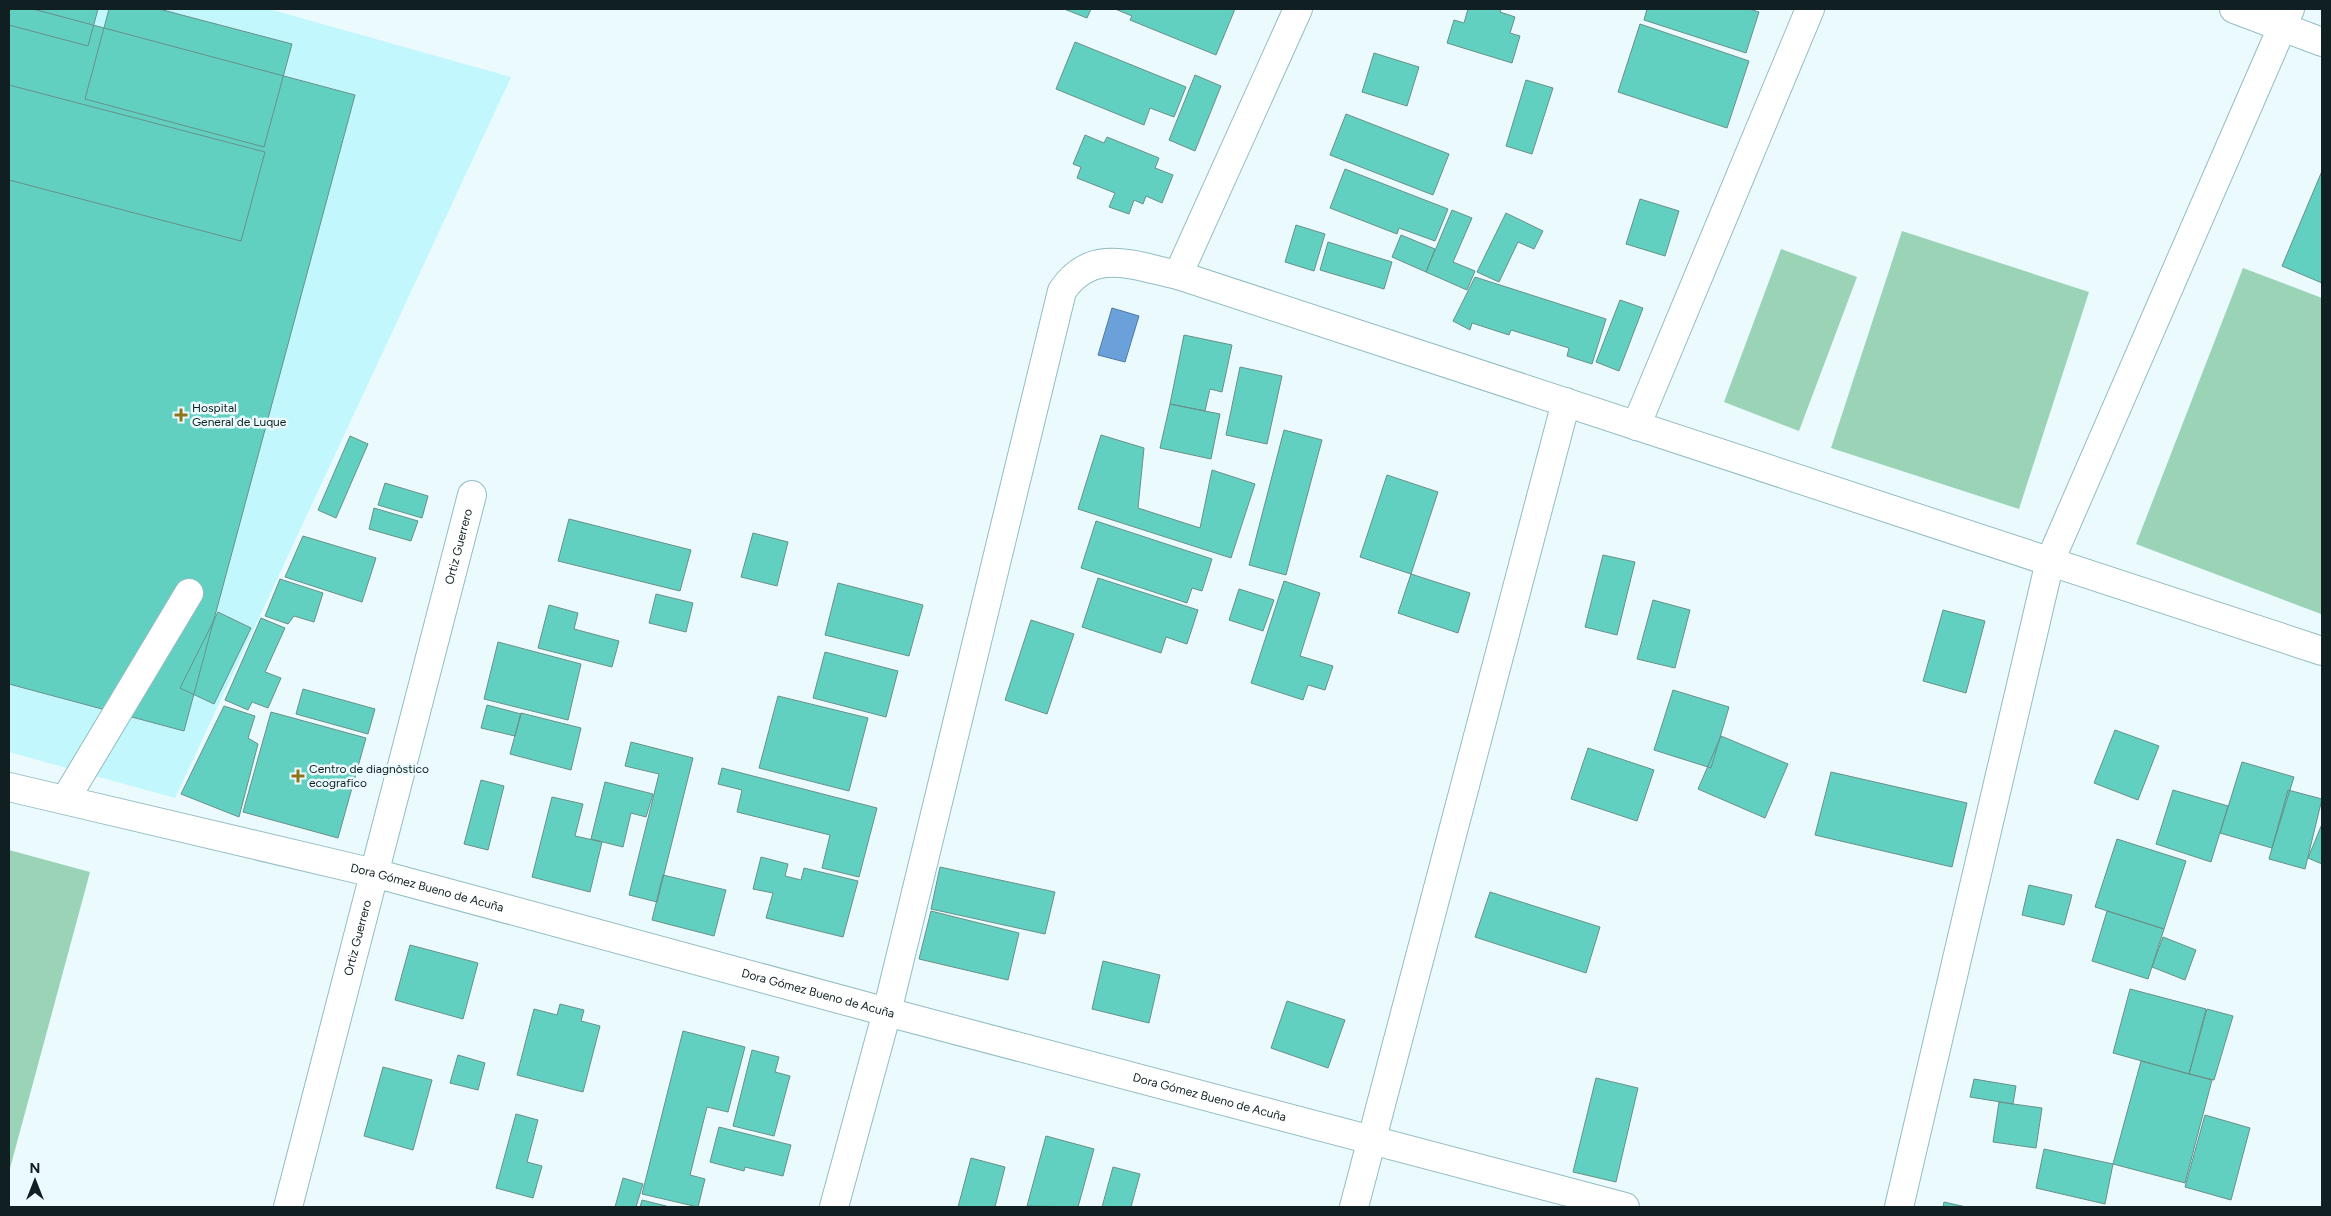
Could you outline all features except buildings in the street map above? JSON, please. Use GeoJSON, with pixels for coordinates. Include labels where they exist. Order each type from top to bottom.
{"type":"FeatureCollection","features":[{"type":"Feature","properties":{"kind":"street"},"geometry":{"type":"LineString","coordinates":[[1178,275],[1298,9]]}},
{"type":"Feature","properties":{"kind":"street"},"geometry":{"type":"LineString","coordinates":[[1636,426],[1810,9]]}},
{"type":"Feature","properties":{"kind":"street"},"geometry":{"type":"LineString","coordinates":[[2234,9],[2286,18],[2322,42]]}},
{"type":"Feature","properties":{"kind":"street"},"geometry":{"type":"LineString","coordinates":[[1899,1207],[2050,561],[2286,18]]}},
{"type":"Feature","properties":{"kind":"street"},"geometry":{"type":"LineString","coordinates":[[834,1207],[887,1012],[1062,291],[1072,277],[1097,263],[1112,262],[1178,275],[2322,651]]}},
{"type":"Feature","properties":{"kind":"street"},"geometry":{"type":"LineString","coordinates":[[1354,1207],[1370,1140],[1566,402]]}},
{"type":"Feature","properties":{"kind":"street","name":"Ortiz Guerrero"},"geometry":{"type":"LineString","coordinates":[[288,1207],[472,495]]}},
{"type":"Feature","properties":{"kind":"street"},"geometry":{"type":"LineString","coordinates":[[65,800],[189,593]]}},
{"type":"Feature","properties":{"kind":"street","name":"Dora Gómez Bueno de Acuña"},"geometry":{"type":"LineString","coordinates":[[9,787],[374,873],[887,1012],[1625,1207]]}},
{"type":"Feature","properties":{"kind":"shaded area","name":"Hospital General de Luque"},"geometry":{"type":"Polygon","coordinates":[[[9,9],[269,9],[511,77],[175,798],[9,752],[9,9]]]}},
{"type":"Feature","properties":{"kind":"green space"},"geometry":{"type":"Polygon","coordinates":[[[1902,231],[2089,292],[2019,509],[1831,448],[1902,231]]]}},
{"type":"Feature","properties":{"kind":"green space"},"geometry":{"type":"Polygon","coordinates":[[[1781,249],[1857,277],[1799,431],[1724,402],[1781,249]]]}},
{"type":"Feature","properties":{"kind":"green space"},"geometry":{"type":"Polygon","coordinates":[[[2243,268],[2322,298],[2321,614],[2136,544],[2243,268]]]}},
{"type":"Feature","properties":{"kind":"green space"},"geometry":{"type":"Polygon","coordinates":[[[9,850],[90,872],[9,1172],[9,850]]]}},
{"type":"Feature","properties":{"kind":"water"},"geometry":{"type":"Polygon","coordinates":[[[1112,308],[1139,316],[1125,362],[1098,355],[1112,308]]]}},
{"type":"Feature","properties":{"kind":"place","name":"Hospital General de Luque"},"geometry":{"type":"Point","coordinates":[181,415]}},
{"type":"Feature","properties":{"kind":"place","name":"Centro de diagnòstico ecografico"},"geometry":{"type":"Point","coordinates":[298,776]}}]}
